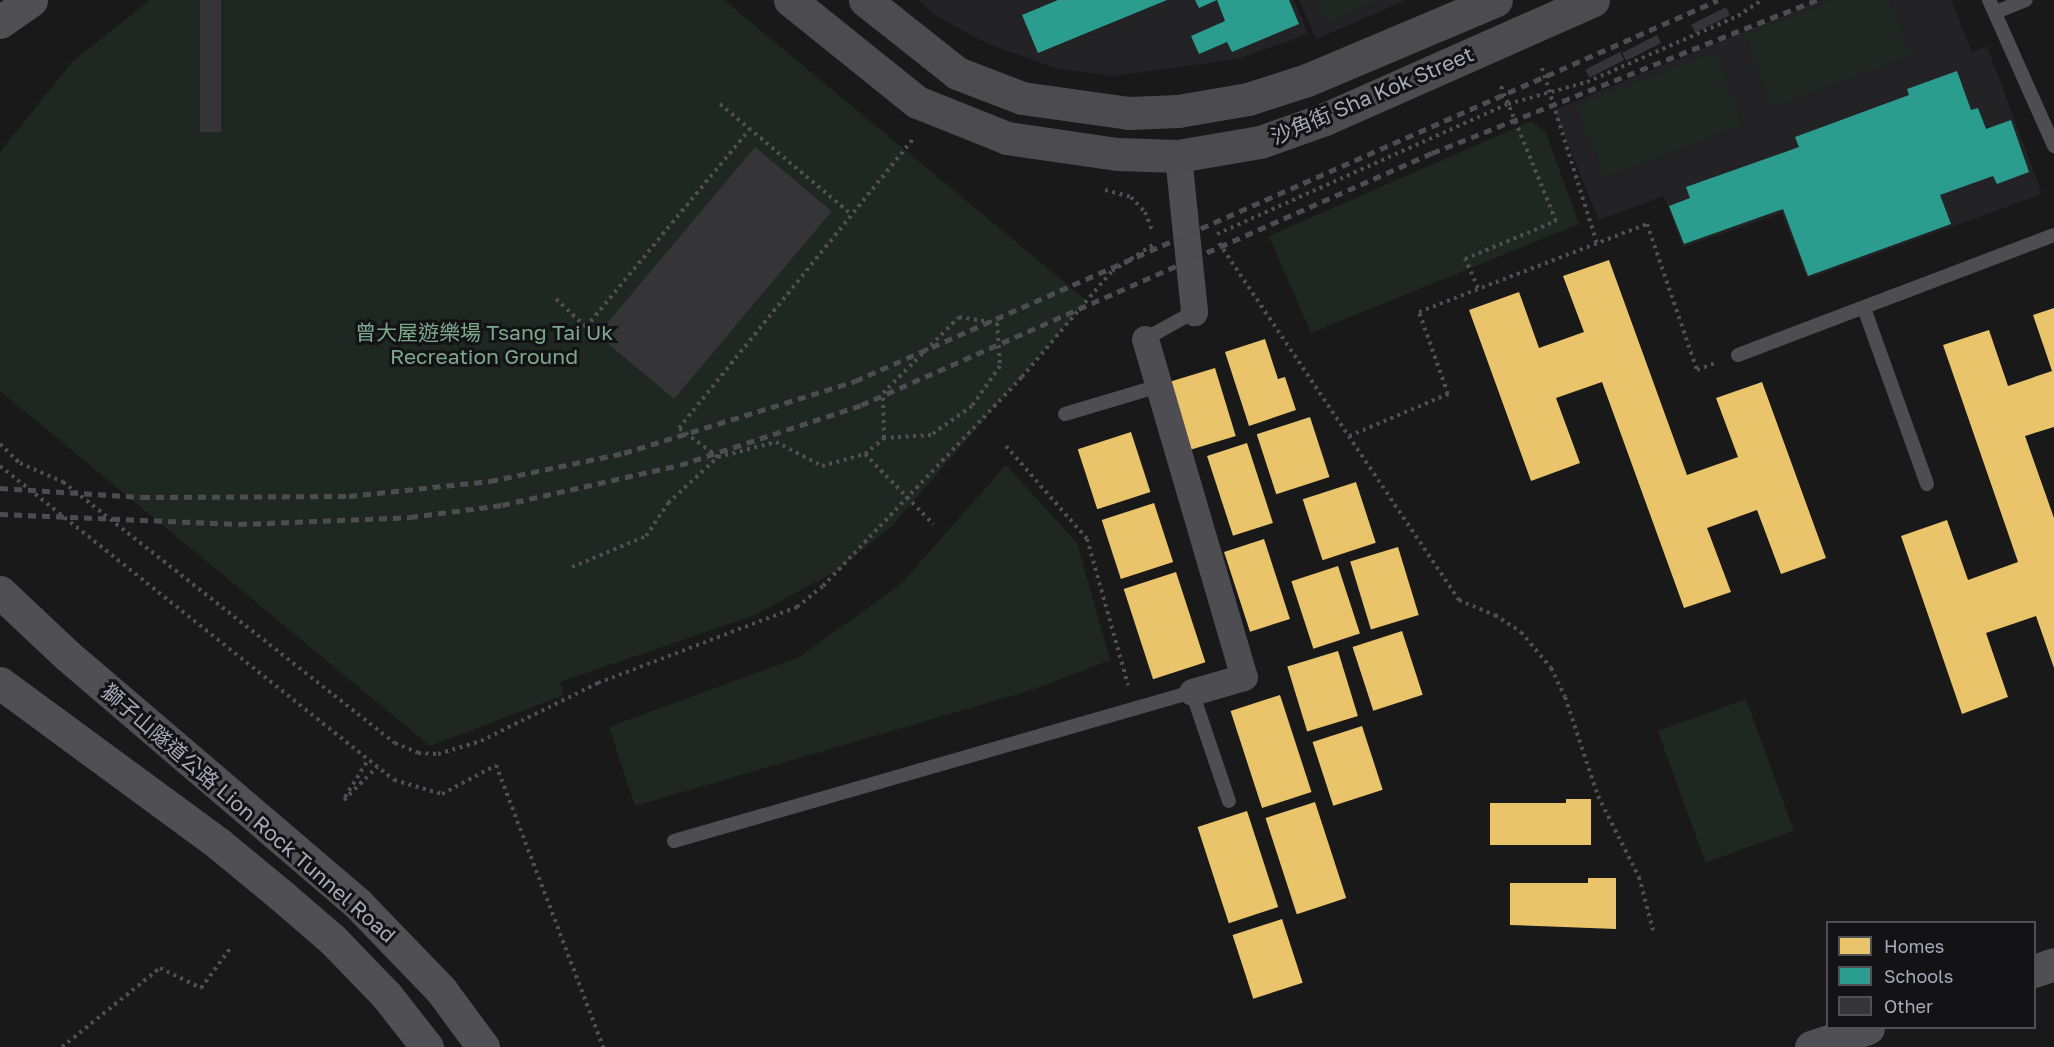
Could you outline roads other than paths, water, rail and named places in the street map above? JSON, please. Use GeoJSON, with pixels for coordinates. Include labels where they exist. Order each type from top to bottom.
{"type":"FeatureCollection","features":[{"type":"Feature","properties":{"kind":"main road"},"geometry":{"type":"LineString","coordinates":[[0,22],[31,0]]}},
{"type":"Feature","properties":{"kind":"main road","name":"沙角街 Sha Kok Street"},"geometry":{"type":"LineString","coordinates":[[790,0],[927,106],[1006,138],[1117,154],[1178,156],[1260,142],[1325,120],[1593,0]]}},
{"type":"Feature","properties":{"kind":"main road","name":"沙角街 Sha Kok Street"},"geometry":{"type":"LineString","coordinates":[[865,0],[957,73],[1022,98],[1129,112],[1178,111],[1248,99],[1307,80],[1496,0]]}},
{"type":"Feature","properties":{"kind":"main road","name":"獅子山隧道公路 Lion Rock Tunnel Road"},"geometry":{"type":"LineString","coordinates":[[0,592],[68,656],[358,904],[441,990],[483,1047]]}},
{"type":"Feature","properties":{"kind":"main road","name":"獅子山隧道公路 Lion Rock Tunnel Road"},"geometry":{"type":"LineString","coordinates":[[0,683],[219,844],[282,896],[333,940],[387,996],[427,1047]]}},
{"type":"Feature","properties":{"kind":"main road"},"geometry":{"type":"LineString","coordinates":[[2036,970],[2054,964]]}},
{"type":"Feature","properties":{"kind":"main road"},"geometry":{"type":"LineString","coordinates":[[1811,1047],[1865,1029]]}},
{"type":"Feature","properties":{"kind":"street"},"geometry":{"type":"LineString","coordinates":[[1178,156],[1194,312]]}},
{"type":"Feature","properties":{"kind":"street"},"geometry":{"type":"LineString","coordinates":[[1145,339],[1244,677],[1192,692]]}},
{"type":"Feature","properties":{"kind":"lane"},"geometry":{"type":"LineString","coordinates":[[2026,0],[1992,6],[2054,146]]}},
{"type":"Feature","properties":{"kind":"lane"},"geometry":{"type":"LineString","coordinates":[[1738,355],[2054,235]]}},
{"type":"Feature","properties":{"kind":"lane"},"geometry":{"type":"LineString","coordinates":[[1864,308],[1927,484]]}},
{"type":"Feature","properties":{"kind":"lane"},"geometry":{"type":"LineString","coordinates":[[1145,339],[1194,312]]}},
{"type":"Feature","properties":{"kind":"lane"},"geometry":{"type":"LineString","coordinates":[[1065,414],[1159,386]]}},
{"type":"Feature","properties":{"kind":"lane"},"geometry":{"type":"LineString","coordinates":[[674,841],[1192,692],[1229,801]]}},
{"type":"Feature","properties":{"kind":"railway"},"geometry":{"type":"LineString","coordinates":[[0,488],[142,497],[349,496],[490,481],[624,453],[855,381],[1718,0]]}},
{"type":"Feature","properties":{"kind":"railway"},"geometry":{"type":"LineString","coordinates":[[0,514],[239,524],[410,517],[502,505],[680,465],[861,405],[1432,153],[1817,0]]}},
{"type":"Feature","properties":{"kind":"park label","name":"曾大屋遊樂場 Tsang Tai Uk Recreation Ground"},"geometry":{"type":"Point","coordinates":[484,344]}}]}
